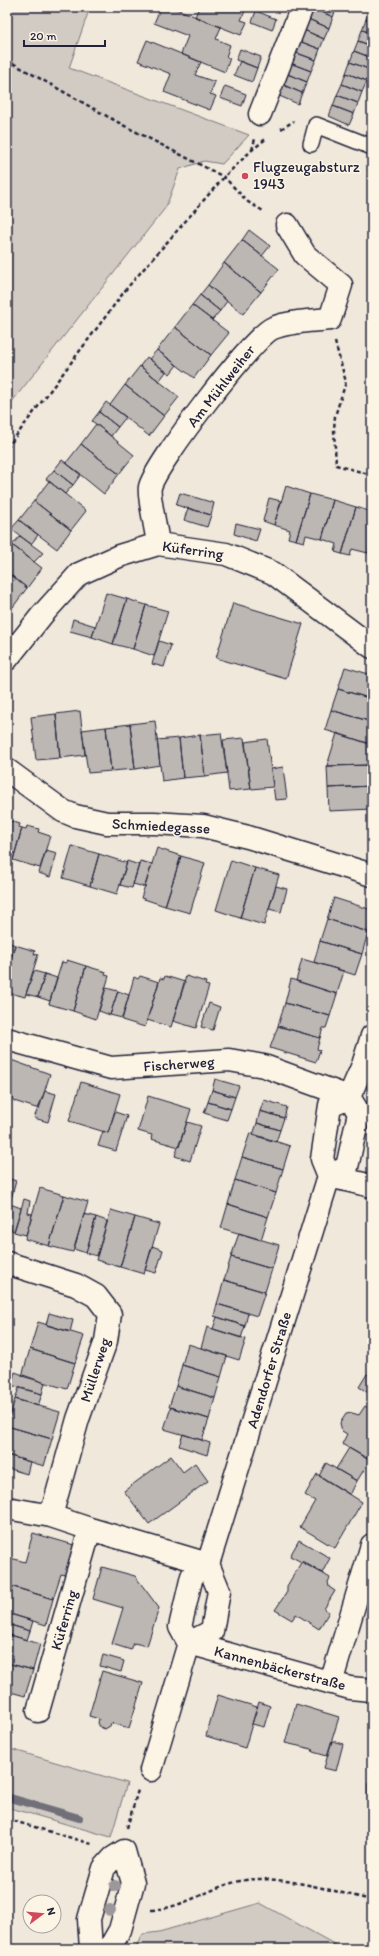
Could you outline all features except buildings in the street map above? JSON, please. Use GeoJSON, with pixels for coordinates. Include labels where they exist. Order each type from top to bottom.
{"type":"FeatureCollection","features":[{"type":"Feature","properties":{"kind":"street"},"geometry":{"type":"LineString","coordinates":[[260,114],[302,7]]}},
{"type":"Feature","properties":{"kind":"street"},"geometry":{"type":"LineString","coordinates":[[287,226],[305,255],[341,285],[330,319]]}},
{"type":"Feature","properties":{"kind":"street","name":"Am Mühlweiher"},"geometry":{"type":"LineString","coordinates":[[158,544],[150,488],[161,463],[228,373],[259,338],[273,328],[330,319]]}},
{"type":"Feature","properties":{"kind":"street","name":"Küferring"},"geometry":{"type":"LineString","coordinates":[[7,658],[42,615],[79,574],[119,556],[158,544],[226,554],[273,574],[372,647]]}},
{"type":"Feature","properties":{"kind":"street","name":"Schmiedegasse"},"geometry":{"type":"LineString","coordinates":[[7,770],[63,811],[75,816],[107,823],[154,823],[203,826],[248,836],[372,875]]}},
{"type":"Feature","properties":{"kind":"street"},"geometry":{"type":"LineString","coordinates":[[329,1176],[322,1159],[330,1105],[349,1097],[363,1065],[372,1036]]}},
{"type":"Feature","properties":{"kind":"street","name":"Fischerweg"},"geometry":{"type":"LineString","coordinates":[[7,1039],[112,1068],[229,1060],[264,1066],[349,1097]]}},
{"type":"Feature","properties":{"kind":"street"},"geometry":{"type":"LineString","coordinates":[[329,1176],[347,1167],[359,1113],[349,1097]]}},
{"type":"Feature","properties":{"kind":"street"},"geometry":{"type":"LineString","coordinates":[[329,1176],[372,1186]]}},
{"type":"Feature","properties":{"kind":"street","name":"Adendorfer Straße"},"geometry":{"type":"LineString","coordinates":[[208,1564],[329,1176]]}},
{"type":"Feature","properties":{"kind":"street","name":"Müllerweg"},"geometry":{"type":"LineString","coordinates":[[7,1262],[76,1285],[96,1296],[110,1314],[106,1341],[78,1419],[51,1516]]}},
{"type":"Feature","properties":{"kind":"street"},"geometry":{"type":"LineString","coordinates":[[7,1508],[51,1516],[208,1564]]}},
{"type":"Feature","properties":{"kind":"street","name":"Küferring"},"geometry":{"type":"LineString","coordinates":[[38,1711],[90,1529]]}},
{"type":"Feature","properties":{"kind":"street"},"geometry":{"type":"LineString","coordinates":[[331,1682],[372,1544]]}},
{"type":"Feature","properties":{"kind":"street"},"geometry":{"type":"LineString","coordinates":[[151,1770],[189,1643],[212,1631],[219,1591],[208,1564]]}},
{"type":"Feature","properties":{"kind":"street"},"geometry":{"type":"LineString","coordinates":[[189,1643],[180,1627],[190,1583],[192,1576],[208,1564]]}},
{"type":"Feature","properties":{"kind":"street","name":"Kannenbäckerstraße"},"geometry":{"type":"LineString","coordinates":[[189,1643],[350,1688],[372,1690]]}},
{"type":"Feature","properties":{"kind":"street"},"geometry":{"type":"LineString","coordinates":[[91,1949],[89,1919],[104,1868],[113,1858],[124,1851],[133,1883],[120,1930],[109,1949]]}},
{"type":"Feature","properties":{"kind":"lane"},"geometry":{"type":"LineString","coordinates":[[311,144],[316,125],[372,147]]}},
{"type":"Feature","properties":{"kind":"path"},"geometry":{"type":"LineString","coordinates":[[7,60],[115,120],[224,177],[248,202],[287,226]]}},
{"type":"Feature","properties":{"kind":"path"},"geometry":{"type":"LineString","coordinates":[[276,132],[301,118],[309,120],[316,125]]}},
{"type":"Feature","properties":{"kind":"path"},"geometry":{"type":"LineString","coordinates":[[7,448],[127,288],[224,177],[252,150],[271,136]]}},
{"type":"Feature","properties":{"kind":"path"},"geometry":{"type":"LineString","coordinates":[[330,319],[346,382],[335,416],[334,430],[336,465],[372,475]]}},
{"type":"Feature","properties":{"kind":"path"},"geometry":{"type":"LineString","coordinates":[[124,1851],[128,1824],[140,1782],[151,1770]]}},
{"type":"Feature","properties":{"kind":"path"},"geometry":{"type":"LineString","coordinates":[[7,1819],[92,1844]]}},
{"type":"Feature","properties":{"kind":"path"},"geometry":{"type":"LineString","coordinates":[[128,1904],[152,1910],[166,1908],[240,1880],[263,1879],[290,1882],[372,1900]]}},
{"type":"Feature","properties":{"kind":"shaded area"},"geometry":{"type":"Polygon","coordinates":[[[7,7],[90,7],[69,68],[249,135],[222,164],[204,161],[180,169],[166,207],[7,408],[7,7]]]}},
{"type":"Feature","properties":{"kind":"shaded area"},"geometry":{"type":"Polygon","coordinates":[[[7,1748],[127,1783],[111,1837],[7,1807],[7,1748]]]}},
{"type":"Feature","properties":{"kind":"shaded area"},"geometry":{"type":"Polygon","coordinates":[[[260,1903],[343,1949],[134,1949],[143,1934],[159,1932],[260,1903]]]}},
{"type":"Feature","properties":{"kind":"waterway"},"geometry":{"type":"LineString","coordinates":[[7,1797],[79,1818]]}},
{"type":"Feature","properties":{"kind":"place","name":"Flugzeugabsturz 1943"},"geometry":{"type":"Point","coordinates":[245,176]}}]}
